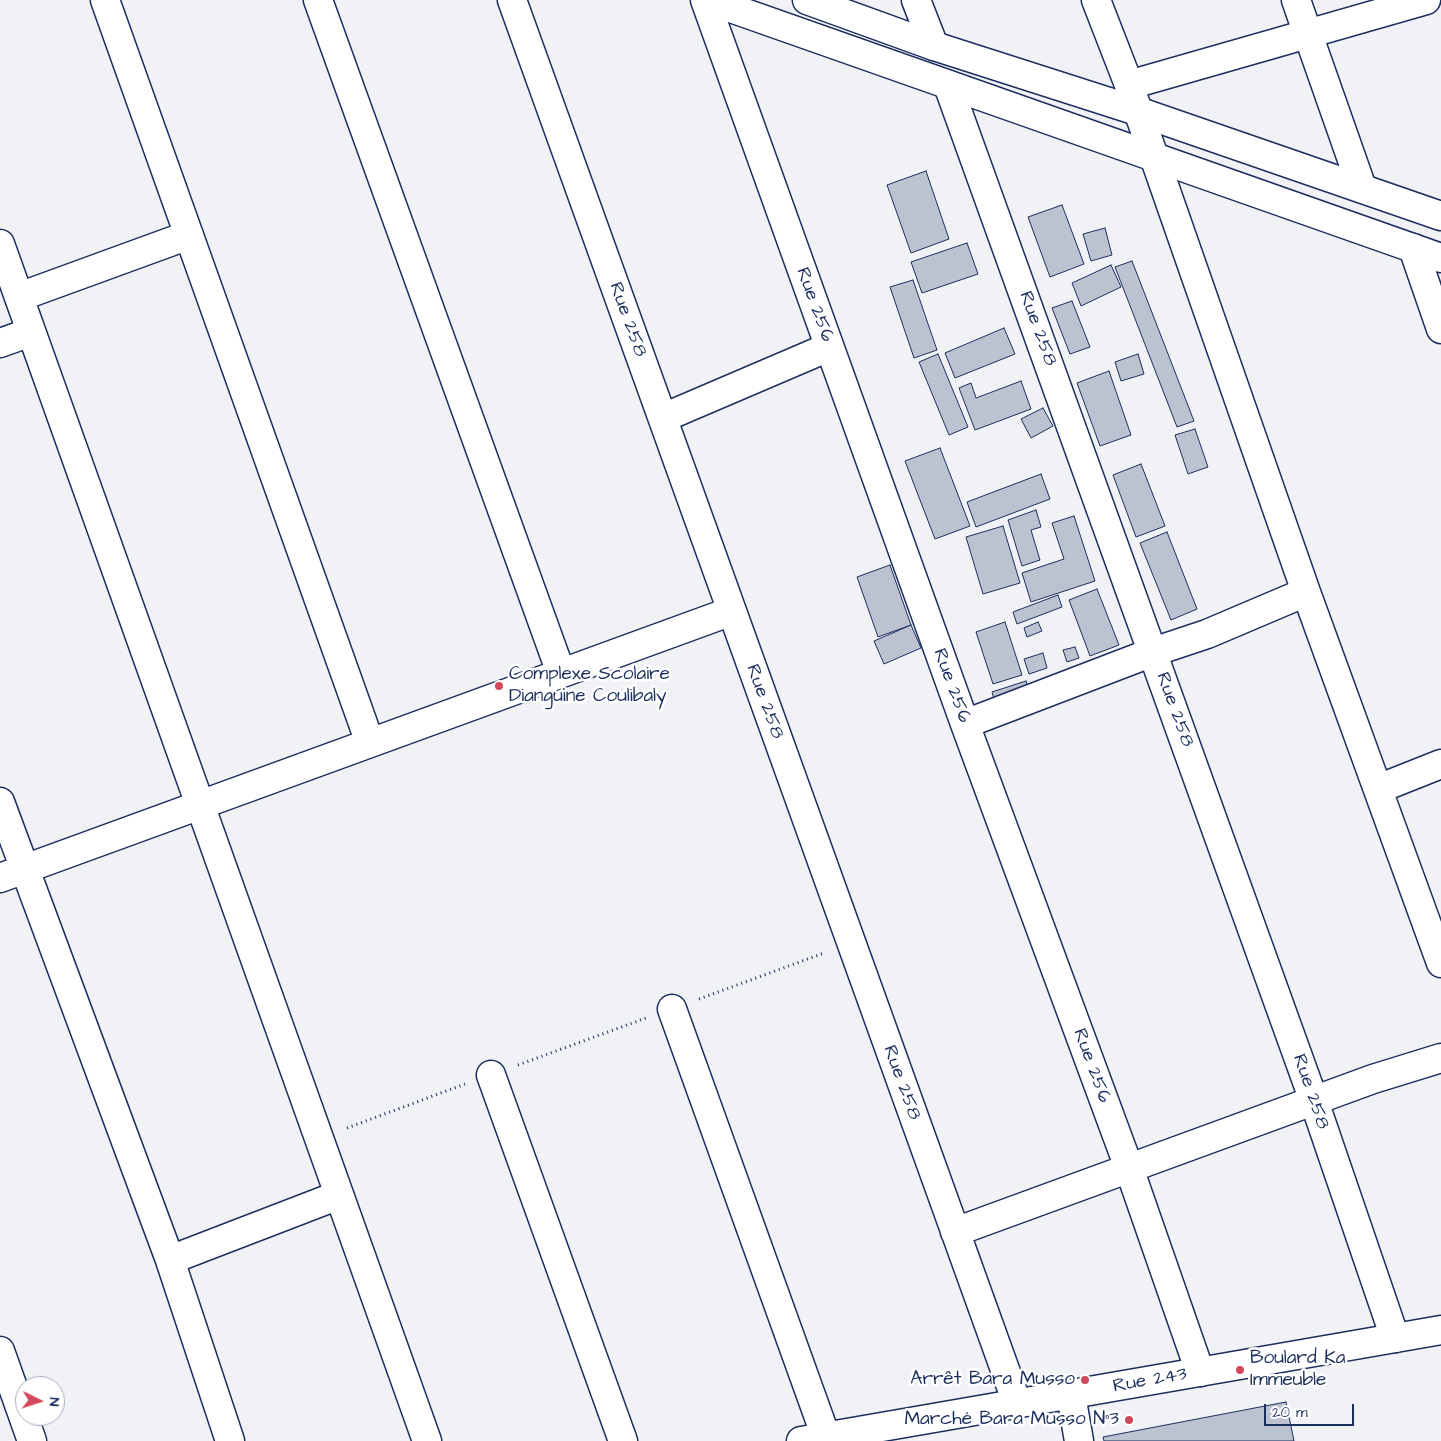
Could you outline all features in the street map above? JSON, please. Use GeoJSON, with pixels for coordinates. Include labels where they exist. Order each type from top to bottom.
{"type":"FeatureCollection","features":[{"type":"Feature","properties":{"kind":"street"},"geometry":{"type":"LineString","coordinates":[[104,0],[370,743]]}},
{"type":"Feature","properties":{"kind":"street"},"geometry":{"type":"LineString","coordinates":[[318,0],[561,673]]}},
{"type":"Feature","properties":{"kind":"street","name":"Rue 258"},"geometry":{"type":"LineString","coordinates":[[512,0],[1017,1403]]}},
{"type":"Feature","properties":{"kind":"street"},"geometry":{"type":"LineString","coordinates":[[706,0],[1441,258]]}},
{"type":"Feature","properties":{"kind":"street","name":"Rue 256"},"geometry":{"type":"LineString","coordinates":[[706,0],[965,724],[1129,1168],[1200,1372]]}},
{"type":"Feature","properties":{"kind":"street"},"geometry":{"type":"LineString","coordinates":[[807,0],[934,46],[1133,98],[1362,188],[1441,216]]}},
{"type":"Feature","properties":{"kind":"street"},"geometry":{"type":"LineString","coordinates":[[916,0],[934,46]]}},
{"type":"Feature","properties":{"kind":"street"},"geometry":{"type":"LineString","coordinates":[[1096,0],[1133,98],[1306,592],[1441,963]]}},
{"type":"Feature","properties":{"kind":"street"},"geometry":{"type":"LineString","coordinates":[[1296,0],[1362,188]]}},
{"type":"Feature","properties":{"kind":"street"},"geometry":{"type":"LineString","coordinates":[[1133,98],[1308,34],[1426,0]]}},
{"type":"Feature","properties":{"kind":"street","name":"Rue 258"},"geometry":{"type":"LineString","coordinates":[[948,85],[1314,1101],[1395,1338]]}},
{"type":"Feature","properties":{"kind":"street"},"geometry":{"type":"LineString","coordinates":[[19,297],[189,235]]}},
{"type":"Feature","properties":{"kind":"street"},"geometry":{"type":"LineString","coordinates":[[0,244],[427,1441]]}},
{"type":"Feature","properties":{"kind":"street"},"geometry":{"type":"LineString","coordinates":[[1413,248],[1441,329]]}},
{"type":"Feature","properties":{"kind":"street"},"geometry":{"type":"LineString","coordinates":[[0,343],[31,332]]}},
{"type":"Feature","properties":{"kind":"street"},"geometry":{"type":"LineString","coordinates":[[662,418],[830,348]]}},
{"type":"Feature","properties":{"kind":"street"},"geometry":{"type":"LineString","coordinates":[[965,724],[1153,652],[1206,634],[1306,592]]}},
{"type":"Feature","properties":{"kind":"street"},"geometry":{"type":"LineString","coordinates":[[12,874],[732,611]]}},
{"type":"Feature","properties":{"kind":"street"},"geometry":{"type":"LineString","coordinates":[[1378,789],[1441,764]]}},
{"type":"Feature","properties":{"kind":"street"},"geometry":{"type":"LineString","coordinates":[[0,802],[12,874],[170,1260],[230,1441]]}},
{"type":"Feature","properties":{"kind":"street"},"geometry":{"type":"LineString","coordinates":[[672,1009],[813,1439]]}},
{"type":"Feature","properties":{"kind":"street"},"geometry":{"type":"LineString","coordinates":[[955,1232],[1373,1079],[1441,1058]]}},
{"type":"Feature","properties":{"kind":"street"},"geometry":{"type":"LineString","coordinates":[[491,1075],[623,1441]]}},
{"type":"Feature","properties":{"kind":"street"},"geometry":{"type":"LineString","coordinates":[[170,1260],[339,1195]]}},
{"type":"Feature","properties":{"kind":"street","name":"Rue 243"},"geometry":{"type":"LineString","coordinates":[[813,1439],[1441,1330]]}},
{"type":"Feature","properties":{"kind":"street"},"geometry":{"type":"LineString","coordinates":[[0,1351],[32,1441]]}},
{"type":"Feature","properties":{"kind":"street"},"geometry":{"type":"LineString","coordinates":[[1071,1395],[1079,1441]]}},
{"type":"Feature","properties":{"kind":"path"},"geometry":{"type":"LineString","coordinates":[[319,1138],[851,943]]}},
{"type":"Feature","properties":{"kind":"building"},"geometry":{"type":"Polygon","coordinates":[[[926,171],[949,239],[911,253],[887,185],[926,171]]]}},
{"type":"Feature","properties":{"kind":"building"},"geometry":{"type":"Polygon","coordinates":[[[1062,205],[1084,264],[1050,277],[1028,217],[1062,205]]]}},
{"type":"Feature","properties":{"kind":"building"},"geometry":{"type":"Polygon","coordinates":[[[1105,228],[1112,255],[1091,261],[1083,234],[1105,228]]]}},
{"type":"Feature","properties":{"kind":"building"},"geometry":{"type":"Polygon","coordinates":[[[967,243],[978,274],[922,293],[911,262],[967,243]]]}},
{"type":"Feature","properties":{"kind":"building"},"geometry":{"type":"Polygon","coordinates":[[[1132,261],[1194,421],[1177,427],[1115,267],[1132,261]]]}},
{"type":"Feature","properties":{"kind":"building"},"geometry":{"type":"Polygon","coordinates":[[[1111,265],[1121,287],[1081,306],[1072,283],[1111,265]]]}},
{"type":"Feature","properties":{"kind":"building"},"geometry":{"type":"Polygon","coordinates":[[[913,280],[937,350],[914,358],[890,287],[913,280]]]}},
{"type":"Feature","properties":{"kind":"building"},"geometry":{"type":"Polygon","coordinates":[[[1072,301],[1090,347],[1070,354],[1052,308],[1072,301]]]}},
{"type":"Feature","properties":{"kind":"building"},"geometry":{"type":"Polygon","coordinates":[[[1004,328],[1015,354],[955,378],[945,353],[1004,328]]]}},
{"type":"Feature","properties":{"kind":"building"},"geometry":{"type":"Polygon","coordinates":[[[938,354],[968,427],[949,435],[919,362],[938,354]]]}},
{"type":"Feature","properties":{"kind":"building"},"geometry":{"type":"Polygon","coordinates":[[[1138,354],[1144,374],[1121,381],[1115,362],[1138,354]]]}},
{"type":"Feature","properties":{"kind":"building"},"geometry":{"type":"Polygon","coordinates":[[[1109,371],[1131,435],[1100,446],[1077,383],[1109,371]]]}},
{"type":"Feature","properties":{"kind":"building"},"geometry":{"type":"Polygon","coordinates":[[[1021,381],[1031,409],[975,430],[959,388],[971,383],[976,398],[1021,381]]]}},
{"type":"Feature","properties":{"kind":"building"},"geometry":{"type":"Polygon","coordinates":[[[1043,408],[1053,426],[1031,438],[1021,419],[1043,408]]]}},
{"type":"Feature","properties":{"kind":"building"},"geometry":{"type":"Polygon","coordinates":[[[1195,429],[1208,467],[1188,474],[1175,435],[1195,429]]]}},
{"type":"Feature","properties":{"kind":"building"},"geometry":{"type":"Polygon","coordinates":[[[940,448],[970,526],[935,539],[905,461],[940,448]]]}},
{"type":"Feature","properties":{"kind":"building"},"geometry":{"type":"Polygon","coordinates":[[[1141,464],[1165,526],[1136,537],[1113,475],[1141,464]]]}},
{"type":"Feature","properties":{"kind":"building"},"geometry":{"type":"Polygon","coordinates":[[[1041,474],[1050,499],[976,527],[967,502],[1041,474]]]}},
{"type":"Feature","properties":{"kind":"building"},"geometry":{"type":"Polygon","coordinates":[[[1036,510],[1041,527],[1031,530],[1040,560],[1022,566],[1008,520],[1036,510]]]}},
{"type":"Feature","properties":{"kind":"building"},"geometry":{"type":"Polygon","coordinates":[[[1074,516],[1095,581],[1031,602],[1022,573],[1064,559],[1052,523],[1074,516]]]}},
{"type":"Feature","properties":{"kind":"building"},"geometry":{"type":"Polygon","coordinates":[[[1003,526],[1020,583],[983,594],[966,537],[1003,526]]]}},
{"type":"Feature","properties":{"kind":"building"},"geometry":{"type":"Polygon","coordinates":[[[1167,532],[1197,609],[1171,620],[1140,543],[1167,532]]]}},
{"type":"Feature","properties":{"kind":"building"},"geometry":{"type":"Polygon","coordinates":[[[890,565],[911,625],[878,637],[857,577],[890,565]]]}},
{"type":"Feature","properties":{"kind":"building"},"geometry":{"type":"Polygon","coordinates":[[[1097,589],[1119,645],[1090,656],[1069,600],[1097,589]]]}},
{"type":"Feature","properties":{"kind":"building"},"geometry":{"type":"Polygon","coordinates":[[[1058,595],[1062,607],[1017,624],[1013,612],[1058,595]]]}},
{"type":"Feature","properties":{"kind":"building"},"geometry":{"type":"Polygon","coordinates":[[[1005,622],[1022,675],[993,684],[976,632],[1005,622]]]}},
{"type":"Feature","properties":{"kind":"building"},"geometry":{"type":"Polygon","coordinates":[[[1038,622],[1042,631],[1027,637],[1024,628],[1038,622]]]}},
{"type":"Feature","properties":{"kind":"building"},"geometry":{"type":"Polygon","coordinates":[[[911,625],[921,648],[884,664],[874,641],[911,625]]]}},
{"type":"Feature","properties":{"kind":"building"},"geometry":{"type":"Polygon","coordinates":[[[1075,647],[1079,658],[1067,662],[1063,650],[1075,647]]]}},
{"type":"Feature","properties":{"kind":"building"},"geometry":{"type":"Polygon","coordinates":[[[1043,653],[1047,668],[1029,674],[1024,659],[1043,653]]]}},
{"type":"Feature","properties":{"kind":"building"},"geometry":{"type":"Polygon","coordinates":[[[1026,681],[1030,695],[996,706],[992,692],[1026,681]]]}},
{"type":"Feature","properties":{"kind":"building"},"geometry":{"type":"Polygon","coordinates":[[[1286,1402],[1294,1441],[1104,1441],[1103,1437],[1286,1402]]]}},
{"type":"Feature","properties":{"kind":"place","name":"Complexe Scolaire Dianguine Coulibaly"},"geometry":{"type":"Point","coordinates":[499,686]}},
{"type":"Feature","properties":{"kind":"place","name":"Boulard Ka Immeuble"},"geometry":{"type":"Point","coordinates":[1240,1370]}},
{"type":"Feature","properties":{"kind":"place","name":"Arrêt Bara Musso"},"geometry":{"type":"Point","coordinates":[1085,1380]}},
{"type":"Feature","properties":{"kind":"place","name":"Marché Bara Musso N°3"},"geometry":{"type":"Point","coordinates":[1129,1420]}}]}
